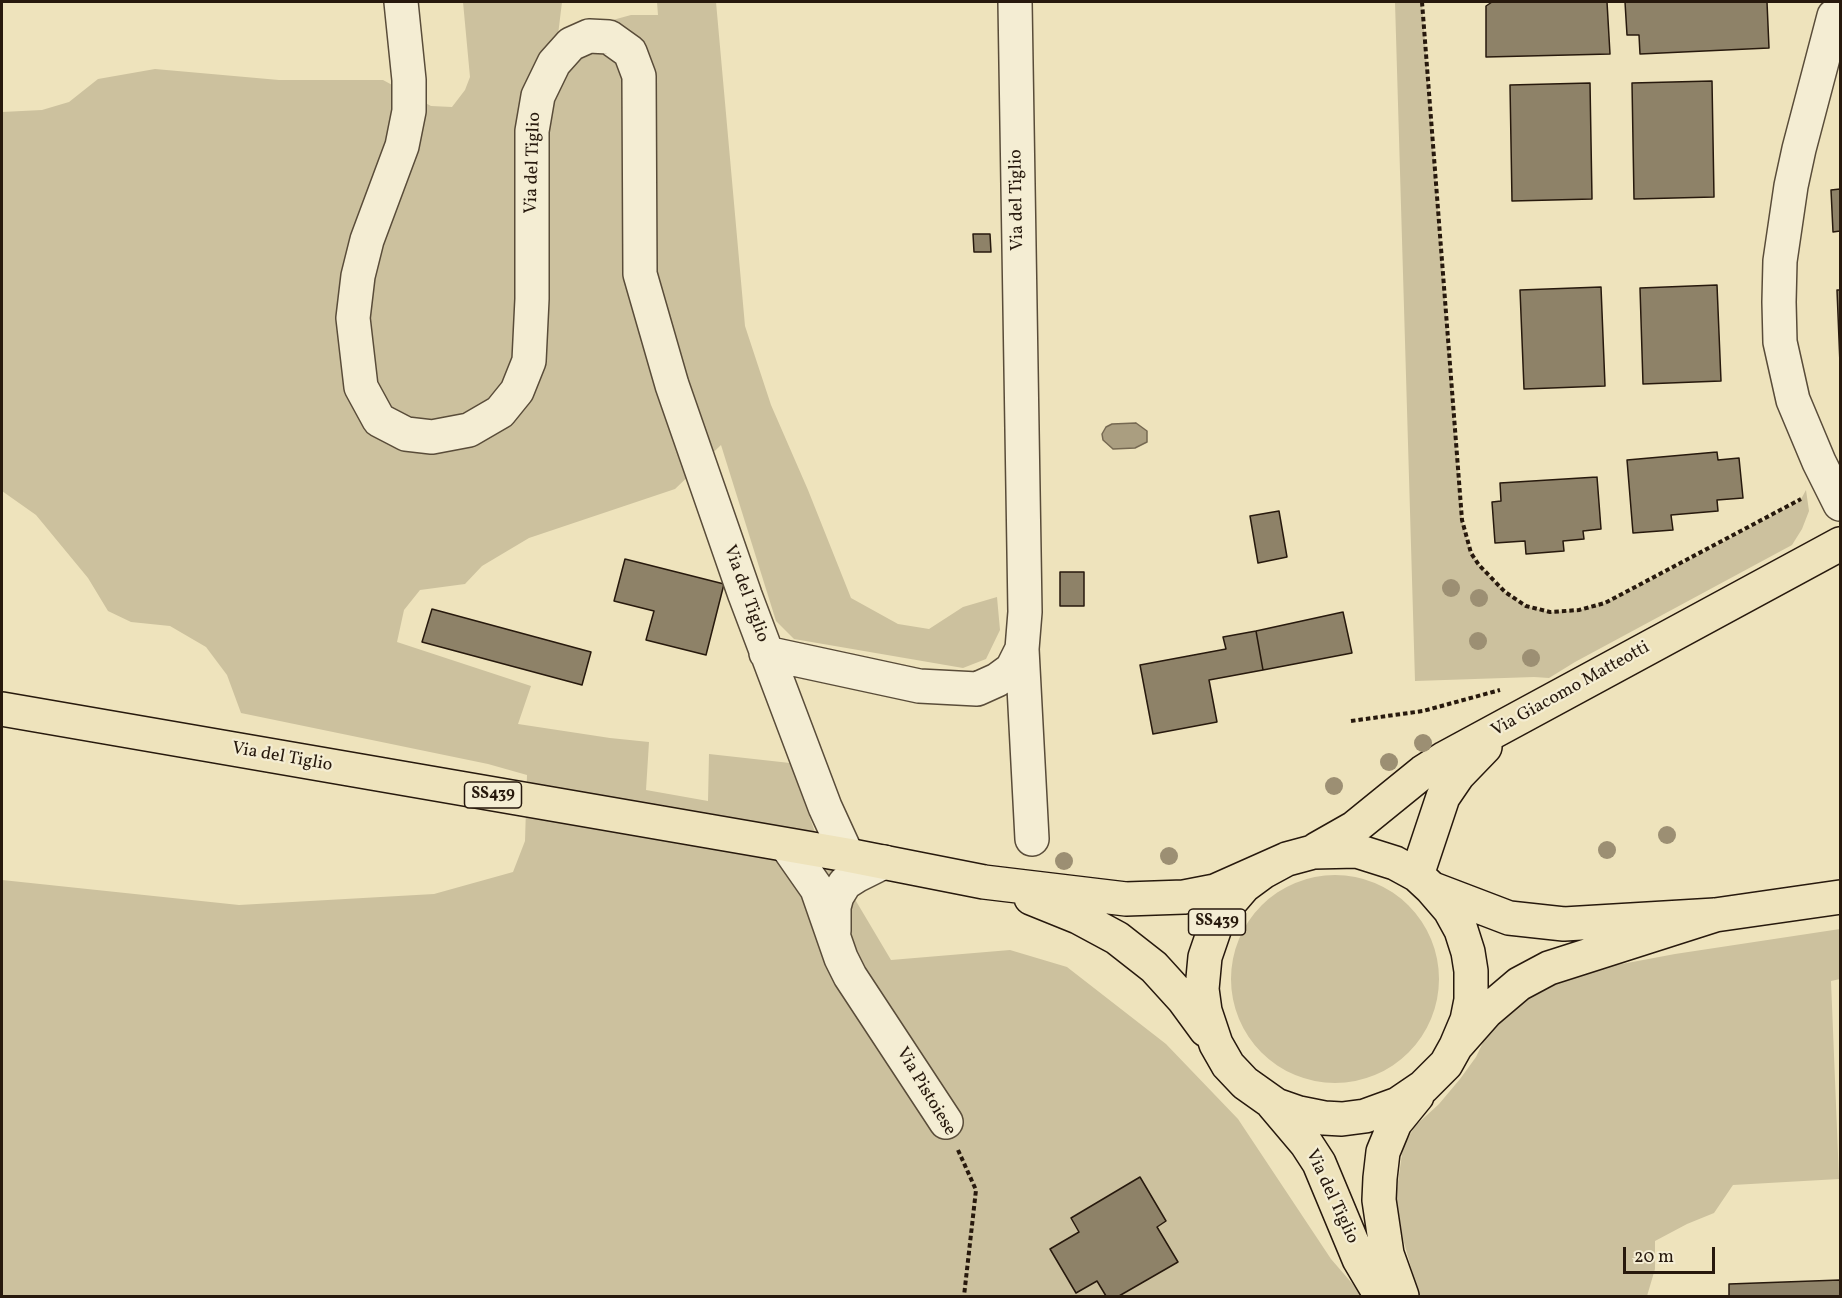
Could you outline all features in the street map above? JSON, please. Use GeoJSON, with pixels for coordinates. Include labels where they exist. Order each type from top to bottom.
{"type":"FeatureCollection","features":[{"type":"Feature","properties":{"kind":"main road","name":"Via Giacomo Matteotti"},"geometry":{"type":"LineString","coordinates":[[1300,855],[1354,828],[1423,772],[1673,633],[1840,544]]}},
{"type":"Feature","properties":{"kind":"main road","name":"Via del Tiglio"},"geometry":{"type":"LineString","coordinates":[[2,709],[848,855],[984,882],[1126,899],[1184,897],[1215,891],[1300,855]]}},
{"type":"Feature","properties":{"kind":"main road"},"geometry":{"type":"LineString","coordinates":[[1527,715],[1486,747],[1458,775],[1443,797],[1424,882],[1509,918],[1564,924],[1716,915],[1840,897]]}},
{"type":"Feature","properties":{"kind":"main road","name":"SS439"},"geometry":{"type":"LineString","coordinates":[[1357,851],[1371,854],[1395,863],[1424,882],[1449,910],[1461,930],[1471,971],[1471,1000],[1467,1020],[1446,1064],[1423,1087],[1398,1104],[1365,1116],[1342,1119],[1299,1113],[1272,1103],[1245,1083],[1228,1065],[1216,1044],[1204,1011],[1202,989],[1205,957],[1209,942],[1226,907],[1245,886],[1263,872],[1300,855],[1357,851]]}},
{"type":"Feature","properties":{"kind":"main road","name":"Via del Tiglio"},"geometry":{"type":"LineString","coordinates":[[984,882],[1078,917],[1117,938],[1154,967],[1184,1000],[1216,1044]]}},
{"type":"Feature","properties":{"kind":"main road"},"geometry":{"type":"LineString","coordinates":[[1456,1046],[1486,1012],[1519,984],[1549,968],[1716,915]]}},
{"type":"Feature","properties":{"kind":"main road","name":"Via del Tiglio"},"geometry":{"type":"LineString","coordinates":[[1402,1296],[1387,1254],[1379,1200],[1380,1178],[1383,1152],[1395,1123],[1423,1087]]}},
{"type":"Feature","properties":{"kind":"main road","name":"Via del Tiglio"},"geometry":{"type":"LineString","coordinates":[[1272,1103],[1306,1143],[1319,1163],[1359,1259],[1381,1296]]}},
{"type":"Feature","properties":{"kind":"street","name":"Via del Tiglio"},"geometry":{"type":"LineString","coordinates":[[401,2],[408,69],[409,111],[402,146],[367,240],[358,276],[353,318],[361,387],[379,420],[406,434],[432,437],[469,430],[500,412],[517,391],[529,361],[532,299],[532,131],[538,96],[554,63],[571,44],[589,36],[609,37],[630,52],[639,76],[640,274],[672,385],[766,653],[825,807],[848,855]]}},
{"type":"Feature","properties":{"kind":"street","name":"Via del Tiglio"},"geometry":{"type":"LineString","coordinates":[[1015,2],[1025,612],[1022,650],[1032,839]]}},
{"type":"Feature","properties":{"kind":"street"},"geometry":{"type":"LineString","coordinates":[[1835,6],[1791,186],[1780,261],[1779,302],[1780,342],[1793,400],[1819,462],[1840,504]]}},
{"type":"Feature","properties":{"kind":"street"},"geometry":{"type":"LineString","coordinates":[[766,653],[919,686],[977,689],[997,680],[1012,669],[1022,650]]}},
{"type":"Feature","properties":{"kind":"street","name":"Via Pistoiese"},"geometry":{"type":"LineString","coordinates":[[787,846],[817,889],[841,958],[850,975],[946,1122]]}},
{"type":"Feature","properties":{"kind":"street"},"geometry":{"type":"LineString","coordinates":[[834,936],[834,907],[837,896],[845,883],[884,862]]}},
{"type":"Feature","properties":{"kind":"path"},"geometry":{"type":"LineString","coordinates":[[1422,2],[1462,520],[1471,553],[1479,565],[1505,592],[1526,606],[1550,612],[1580,610],[1605,603],[1644,584],[1800,501],[1803,495]]}},
{"type":"Feature","properties":{"kind":"path"},"geometry":{"type":"LineString","coordinates":[[1351,721],[1423,711],[1504,689]]}},
{"type":"Feature","properties":{"kind":"path","name":"Via Pistoiese"},"geometry":{"type":"LineString","coordinates":[[946,1122],[976,1190],[964,1296]]}},
{"type":"Feature","properties":{"kind":"shaded area"},"geometry":{"type":"Polygon","coordinates":[[[463,2],[562,2],[558,35],[631,15],[658,15],[657,2],[716,2],[745,326],[771,405],[851,598],[898,624],[929,629],[963,607],[997,597],[1000,630],[986,659],[963,668],[794,639],[776,621],[721,445],[675,489],[529,538],[482,566],[465,584],[420,590],[404,610],[397,642],[531,686],[518,724],[649,742],[646,790],[708,801],[709,754],[790,763],[815,832],[891,960],[1010,950],[1067,967],[1166,1044],[1238,1119],[1331,1259],[1363,1296],[2,1296],[2,880],[239,905],[434,894],[513,872],[525,841],[527,775],[488,764],[241,713],[227,675],[206,647],[170,626],[131,622],[108,611],[88,578],[36,515],[2,491],[2,112],[42,110],[69,102],[98,79],[155,69],[279,80],[383,80],[431,106],[452,107],[465,90],[470,77],[463,2]]]}},
{"type":"Feature","properties":{"kind":"shaded area"},"geometry":{"type":"Polygon","coordinates":[[[1395,2],[1422,2],[1462,520],[1471,553],[1479,565],[1505,592],[1526,606],[1550,612],[1579,610],[1605,603],[1663,574],[1800,501],[1806,490],[1809,511],[1792,545],[1549,678],[1415,681],[1395,2]]]}},
{"type":"Feature","properties":{"kind":"shaded area"},"geometry":{"type":"Polygon","coordinates":[[[1136,423],[1147,431],[1147,442],[1135,448],[1113,449],[1103,440],[1102,434],[1106,427],[1112,424],[1136,423]]]}},
{"type":"Feature","properties":{"kind":"shaded area"},"geometry":{"type":"Polygon","coordinates":[[[1325,875],[1345,875],[1365,879],[1384,887],[1409,905],[1422,921],[1431,939],[1439,969],[1435,1009],[1431,1019],[1422,1037],[1409,1053],[1393,1066],[1365,1079],[1345,1083],[1325,1083],[1305,1079],[1286,1071],[1261,1053],[1248,1037],[1235,1009],[1231,989],[1231,969],[1235,949],[1243,930],[1261,905],[1277,892],[1305,879],[1325,875]]]}},
{"type":"Feature","properties":{"kind":"shaded area"},"geometry":{"type":"Polygon","coordinates":[[[1840,929],[1840,979],[1831,981],[1839,1179],[1733,1185],[1714,1213],[1655,1241],[1655,1269],[1647,1296],[1419,1296],[1403,1239],[1396,1196],[1403,1147],[1415,1126],[1439,1104],[1460,1079],[1476,1057],[1488,1032],[1506,1006],[1548,985],[1595,969],[1675,954],[1840,929]]]}},
{"type":"Feature","properties":{"kind":"building"},"geometry":{"type":"Polygon","coordinates":[[[1492,2],[1607,2],[1610,54],[1486,57],[1486,6],[1492,2]]]}},
{"type":"Feature","properties":{"kind":"building"},"geometry":{"type":"Polygon","coordinates":[[[1625,2],[1767,2],[1769,48],[1640,54],[1639,35],[1627,35],[1625,2]]]}},
{"type":"Feature","properties":{"kind":"building"},"geometry":{"type":"Polygon","coordinates":[[[1712,81],[1714,197],[1634,199],[1632,83],[1712,81]]]}},
{"type":"Feature","properties":{"kind":"building"},"geometry":{"type":"Polygon","coordinates":[[[1590,83],[1592,199],[1512,201],[1510,85],[1590,83]]]}},
{"type":"Feature","properties":{"kind":"building"},"geometry":{"type":"Polygon","coordinates":[[[1840,189],[1840,231],[1833,232],[1831,190],[1840,189]]]}},
{"type":"Feature","properties":{"kind":"building"},"geometry":{"type":"Polygon","coordinates":[[[973,234],[990,234],[991,252],[974,252],[973,234]]]}},
{"type":"Feature","properties":{"kind":"building"},"geometry":{"type":"Polygon","coordinates":[[[1717,285],[1721,381],[1643,384],[1640,288],[1717,285]]]}},
{"type":"Feature","properties":{"kind":"building"},"geometry":{"type":"Polygon","coordinates":[[[1601,287],[1605,386],[1524,389],[1520,290],[1601,287]]]}},
{"type":"Feature","properties":{"kind":"building"},"geometry":{"type":"Polygon","coordinates":[[[1837,290],[1840,290],[1840,364],[1837,290]]]}},
{"type":"Feature","properties":{"kind":"building"},"geometry":{"type":"Polygon","coordinates":[[[1717,452],[1718,460],[1739,458],[1743,498],[1717,500],[1718,511],[1671,515],[1673,530],[1633,533],[1627,460],[1717,452]]]}},
{"type":"Feature","properties":{"kind":"building"},"geometry":{"type":"Polygon","coordinates":[[[1597,477],[1601,529],[1583,531],[1584,539],[1563,541],[1564,551],[1526,554],[1525,541],[1495,543],[1492,502],[1501,501],[1500,483],[1597,477]]]}},
{"type":"Feature","properties":{"kind":"building"},"geometry":{"type":"Polygon","coordinates":[[[1279,511],[1287,557],[1258,563],[1250,516],[1279,511]]]}},
{"type":"Feature","properties":{"kind":"building"},"geometry":{"type":"Polygon","coordinates":[[[625,559],[724,584],[706,655],[646,640],[654,611],[614,601],[625,559]]]}},
{"type":"Feature","properties":{"kind":"building"},"geometry":{"type":"Polygon","coordinates":[[[1060,572],[1084,572],[1084,606],[1060,606],[1060,572]]]}},
{"type":"Feature","properties":{"kind":"building"},"geometry":{"type":"Polygon","coordinates":[[[432,609],[591,652],[582,685],[422,642],[432,609]]]}},
{"type":"Feature","properties":{"kind":"building"},"geometry":{"type":"Polygon","coordinates":[[[1343,612],[1352,653],[1263,670],[1256,631],[1343,612]]]}},
{"type":"Feature","properties":{"kind":"building"},"geometry":{"type":"Polygon","coordinates":[[[1256,631],[1263,670],[1209,680],[1217,722],[1153,734],[1140,665],[1226,649],[1223,637],[1256,631]]]}},
{"type":"Feature","properties":{"kind":"building"},"geometry":{"type":"Polygon","coordinates":[[[1140,1177],[1166,1221],[1157,1227],[1178,1262],[1119,1296],[1106,1296],[1097,1281],[1076,1293],[1050,1249],[1079,1232],[1071,1218],[1140,1177]]]}},
{"type":"Feature","properties":{"kind":"building"},"geometry":{"type":"Polygon","coordinates":[[[1840,1280],[1840,1296],[1729,1296],[1729,1284],[1840,1280]]]}}]}
